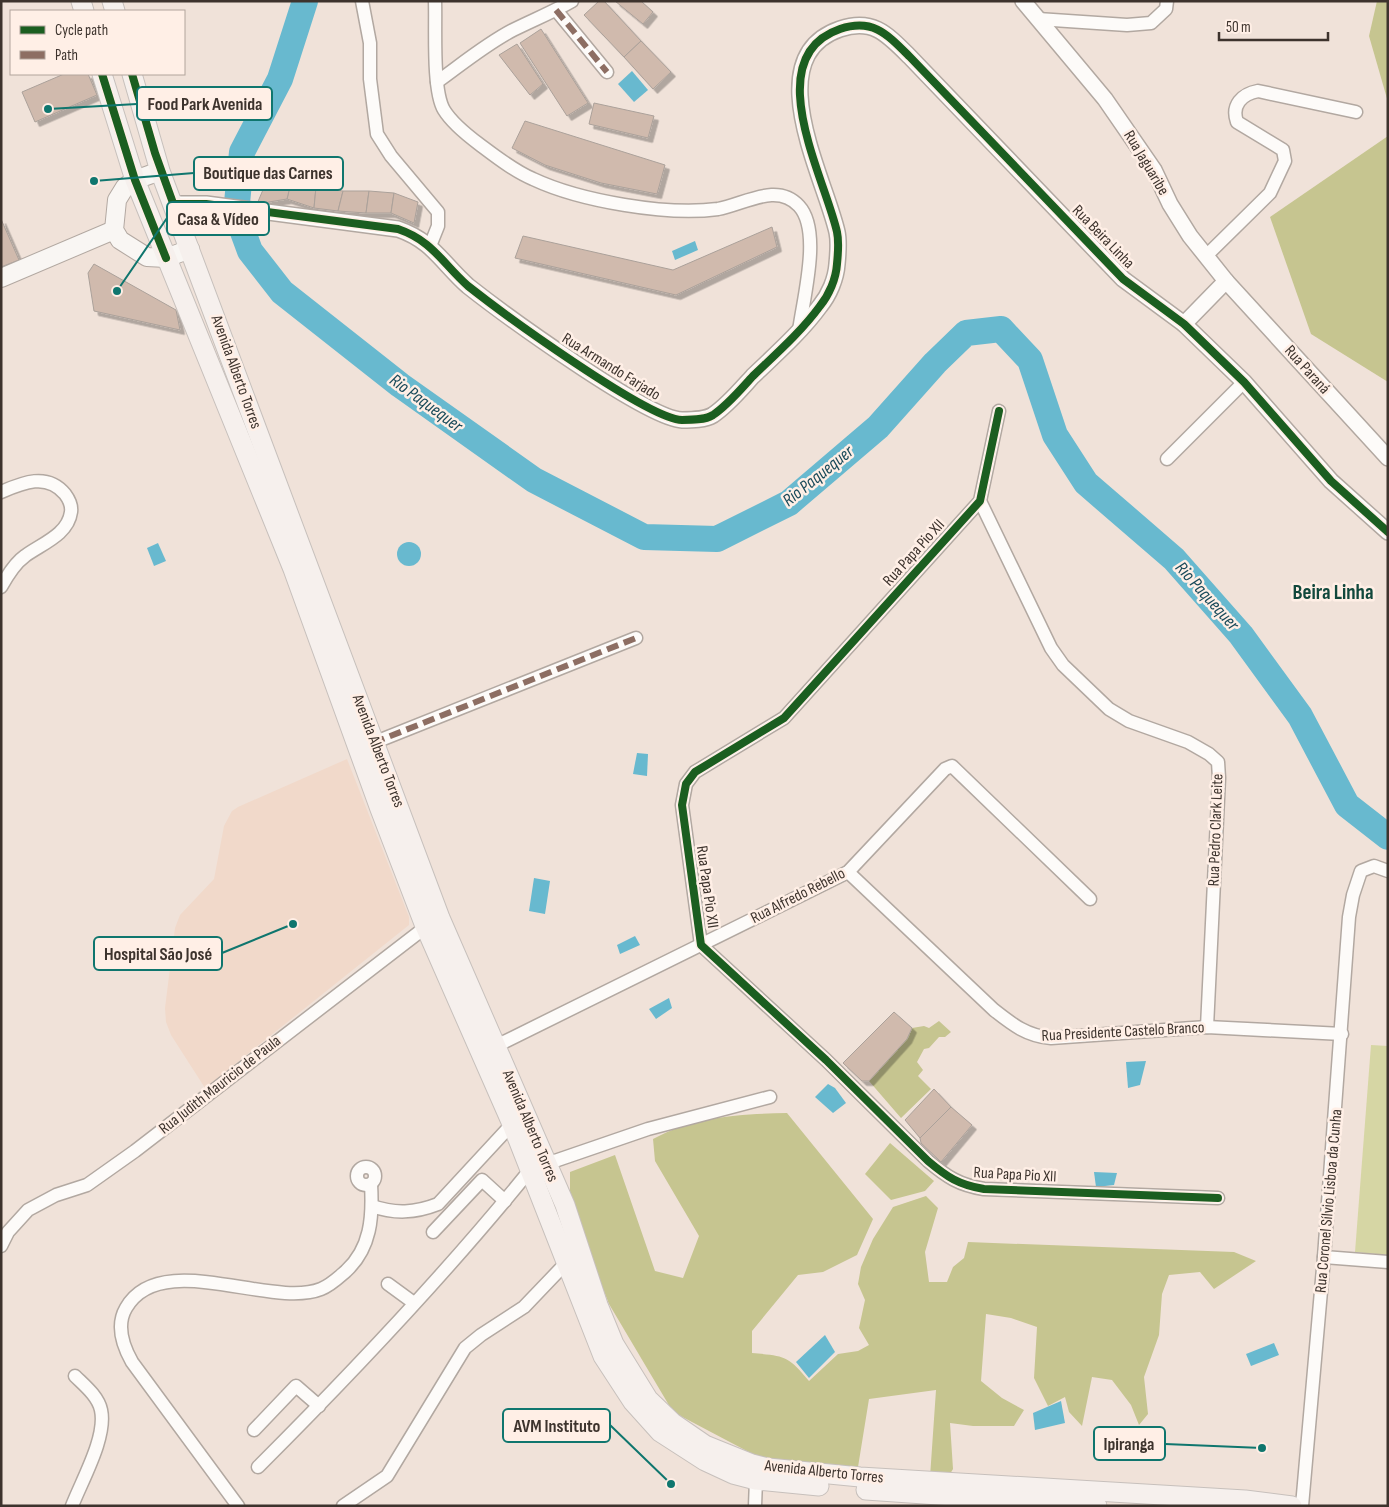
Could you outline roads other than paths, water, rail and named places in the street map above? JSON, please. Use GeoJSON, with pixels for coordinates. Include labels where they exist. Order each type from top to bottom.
{"type":"FeatureCollection","features":[{"type":"Feature","properties":{"kind":"main road","name":"Avenida Alberto Torres"},"geometry":{"type":"LineString","coordinates":[[102,75],[135,180],[293,569],[380,809],[432,922],[496,1046],[538,1167],[567,1262],[603,1356],[626,1393],[643,1414],[673,1441],[705,1461],[733,1474],[756,1480],[994,1502],[1097,1506]]}},
{"type":"Feature","properties":{"kind":"main road","name":"Avenida Alberto Torres"},"geometry":{"type":"LineString","coordinates":[[132,75],[160,171],[373,743],[432,922],[512,1124],[564,1205],[598,1305],[614,1344],[648,1399],[673,1423],[705,1445],[752,1464],[794,1471],[860,1477],[1245,1500],[1292,1506]]}},
{"type":"Feature","properties":{"kind":"main road"},"geometry":{"type":"LineString","coordinates":[[160,171],[135,180],[125,187],[117,200],[114,230],[120,240],[147,257],[166,258],[190,249]]}},
{"type":"Feature","properties":{"kind":"main road"},"geometry":{"type":"LineString","coordinates":[[1,278],[114,230]]}},
{"type":"Feature","properties":{"kind":"street"},"geometry":{"type":"LineString","coordinates":[[362,1],[370,43],[370,79],[377,134],[391,156],[438,212],[438,226],[430,246]]}},
{"type":"Feature","properties":{"kind":"street"},"geometry":{"type":"LineString","coordinates":[[435,1],[437,82],[443,109],[472,138],[532,179],[582,196],[658,209],[717,209],[768,194],[780,194],[790,198],[806,218],[810,236],[799,331]]}},
{"type":"Feature","properties":{"kind":"street"},"geometry":{"type":"LineString","coordinates":[[437,82],[485,47],[572,1]]}},
{"type":"Feature","properties":{"kind":"street","name":"Rua Jaguaribe"},"geometry":{"type":"LineString","coordinates":[[1023,1],[1105,99],[1154,170],[1170,204],[1190,236],[1226,281]]}},
{"type":"Feature","properties":{"kind":"street"},"geometry":{"type":"LineString","coordinates":[[1038,20],[1127,24],[1151,23],[1166,9],[1167,1]]}},
{"type":"Feature","properties":{"kind":"street"},"geometry":{"type":"LineString","coordinates":[[556,10],[607,72]]}},
{"type":"Feature","properties":{"kind":"street","name":"Rua Beira Linha"},"geometry":{"type":"LineString","coordinates":[[800,76],[806,56],[827,34],[854,24],[874,26],[905,52],[1123,279],[1184,324],[1244,382],[1331,481],[1388,532]]}},
{"type":"Feature","properties":{"kind":"street","name":"Rua Armando Farjado"},"geometry":{"type":"LineString","coordinates":[[173,204],[206,204],[269,212],[398,229],[416,236],[430,246],[462,280],[500,311],[619,390],[661,414],[678,420],[712,416],[799,331],[820,307],[830,291],[837,267],[838,234],[808,142],[800,93],[800,76]]}},
{"type":"Feature","properties":{"kind":"street"},"geometry":{"type":"LineString","coordinates":[[1206,256],[1270,193],[1286,161],[1282,150],[1237,122],[1234,113],[1238,101],[1248,93],[1258,90],[1356,112]]}},
{"type":"Feature","properties":{"kind":"street"},"geometry":{"type":"LineString","coordinates":[[1184,324],[1226,281]]}},
{"type":"Feature","properties":{"kind":"street","name":"Rua Paraná"},"geometry":{"type":"LineString","coordinates":[[1226,281],[1388,458]]}},
{"type":"Feature","properties":{"kind":"street"},"geometry":{"type":"LineString","coordinates":[[1167,460],[1244,382]]}},
{"type":"Feature","properties":{"kind":"street"},"geometry":{"type":"LineString","coordinates":[[980,501],[999,412]]}},
{"type":"Feature","properties":{"kind":"street"},"geometry":{"type":"LineString","coordinates":[[1,492],[36,480],[48,482],[60,488],[68,499],[71,511],[63,530],[44,545],[23,557],[1,587]]}},
{"type":"Feature","properties":{"kind":"street","name":"Rua Papa Pio XII"},"geometry":{"type":"LineString","coordinates":[[980,501],[784,718],[695,772],[686,784],[682,805],[701,945],[826,1060],[928,1161],[946,1176],[964,1186],[991,1189],[1218,1198]]}},
{"type":"Feature","properties":{"kind":"street","name":"Rua Pedro Clark Leite"},"geometry":{"type":"LineString","coordinates":[[980,501],[1051,648],[1063,665],[1109,709],[1141,727],[1188,742],[1209,754],[1218,762],[1219,778],[1207,1027]]}},
{"type":"Feature","properties":{"kind":"street"},"geometry":{"type":"LineString","coordinates":[[373,743],[636,638]]}},
{"type":"Feature","properties":{"kind":"street","name":"Rua Alfredo Rebello"},"geometry":{"type":"LineString","coordinates":[[496,1046],[848,872],[945,768],[952,766],[1090,899]]}},
{"type":"Feature","properties":{"kind":"street","name":"Rua Coronel Sílvio Lisboa da Cunha"},"geometry":{"type":"LineString","coordinates":[[1302,1506],[1342,1034],[1349,917],[1353,895],[1361,871],[1374,866],[1388,872]]}},
{"type":"Feature","properties":{"kind":"street","name":"Rua Presidente Castelo Branco"},"geometry":{"type":"LineString","coordinates":[[848,872],[994,1010],[1016,1028],[1034,1037],[1051,1038],[1207,1027],[1342,1034]]}},
{"type":"Feature","properties":{"kind":"street","name":"Rua Judith Mauricio de Paula"},"geometry":{"type":"LineString","coordinates":[[1,1246],[8,1232],[28,1210],[56,1196],[87,1185],[135,1152],[432,922]]}},
{"type":"Feature","properties":{"kind":"street"},"geometry":{"type":"LineString","coordinates":[[258,1467],[319,1406],[538,1167],[648,1130],[770,1097]]}},
{"type":"Feature","properties":{"kind":"street"},"geometry":{"type":"LineString","coordinates":[[372,1206],[389,1212],[406,1212],[424,1210],[438,1204],[512,1124]]}},
{"type":"Feature","properties":{"kind":"street"},"geometry":{"type":"LineString","coordinates":[[433,1232],[482,1180],[504,1202]]}},
{"type":"Feature","properties":{"kind":"street"},"geometry":{"type":"LineString","coordinates":[[238,1506],[132,1362],[123,1346],[121,1328],[124,1311],[131,1300],[146,1288],[170,1282],[235,1284],[292,1293],[320,1289],[334,1282],[357,1261],[366,1243],[372,1206],[372,1184]]}},
{"type":"Feature","properties":{"kind":"street"},"geometry":{"type":"LineString","coordinates":[[1324,1257],[1388,1262]]}},
{"type":"Feature","properties":{"kind":"street"},"geometry":{"type":"LineString","coordinates":[[343,1506],[387,1476],[465,1348],[524,1307],[567,1262]]}},
{"type":"Feature","properties":{"kind":"street"},"geometry":{"type":"LineString","coordinates":[[388,1284],[414,1304]]}},
{"type":"Feature","properties":{"kind":"street"},"geometry":{"type":"LineString","coordinates":[[72,1506],[102,1427],[101,1408],[94,1395],[75,1376]]}},
{"type":"Feature","properties":{"kind":"street"},"geometry":{"type":"LineString","coordinates":[[254,1430],[296,1386],[319,1406]]}},
{"type":"Feature","properties":{"kind":"street"},"geometry":{"type":"LineString","coordinates":[[755,1506],[756,1480]]}},
{"type":"Feature","properties":{"kind":"water"},"geometry":{"type":"Polygon","coordinates":[[[632,71],[648,90],[634,102],[618,84],[632,71]]]}},
{"type":"Feature","properties":{"kind":"water"},"geometry":{"type":"Polygon","coordinates":[[[695,241],[698,250],[675,260],[672,251],[695,241]]]}},
{"type":"Feature","properties":{"kind":"water"},"geometry":{"type":"Polygon","coordinates":[[[409,542],[418,545],[421,554],[418,563],[409,566],[400,563],[397,554],[400,545],[409,542]]]}},
{"type":"Feature","properties":{"kind":"water"},"geometry":{"type":"Polygon","coordinates":[[[158,543],[166,561],[154,566],[147,548],[158,543]]]}},
{"type":"Feature","properties":{"kind":"water"},"geometry":{"type":"Polygon","coordinates":[[[637,753],[648,754],[647,776],[633,774],[637,753]]]}},
{"type":"Feature","properties":{"kind":"water"},"geometry":{"type":"Polygon","coordinates":[[[534,878],[550,881],[545,914],[529,911],[534,878]]]}},
{"type":"Feature","properties":{"kind":"water"},"geometry":{"type":"Polygon","coordinates":[[[635,936],[640,945],[620,954],[617,945],[635,936]]]}},
{"type":"Feature","properties":{"kind":"water"},"geometry":{"type":"Polygon","coordinates":[[[669,998],[672,1008],[656,1019],[649,1009],[669,998]]]}},
{"type":"Feature","properties":{"kind":"water"},"geometry":{"type":"Polygon","coordinates":[[[1146,1061],[1140,1085],[1128,1088],[1126,1062],[1146,1061]]]}},
{"type":"Feature","properties":{"kind":"water"},"geometry":{"type":"Polygon","coordinates":[[[828,1084],[835,1088],[846,1103],[833,1113],[815,1097],[828,1084]]]}},
{"type":"Feature","properties":{"kind":"water"},"geometry":{"type":"Polygon","coordinates":[[[1094,1172],[1117,1173],[1114,1185],[1096,1187],[1094,1172]]]}},
{"type":"Feature","properties":{"kind":"water"},"geometry":{"type":"Polygon","coordinates":[[[825,1335],[835,1352],[809,1378],[796,1362],[825,1335]]]}},
{"type":"Feature","properties":{"kind":"water"},"geometry":{"type":"Polygon","coordinates":[[[1274,1343],[1279,1355],[1251,1366],[1246,1354],[1274,1343]]]}},
{"type":"Feature","properties":{"kind":"water"},"geometry":{"type":"Polygon","coordinates":[[[1061,1401],[1065,1423],[1035,1430],[1033,1413],[1061,1401]]]}},
{"type":"Feature","properties":{"kind":"waterway","name":"Rio Paquequer"},"geometry":{"type":"LineString","coordinates":[[305,1],[280,79],[242,152],[236,213],[250,251],[282,292],[400,385],[534,480],[644,537],[717,539],[789,503],[878,427],[935,363],[966,333],[1001,329],[1030,360],[1055,435],[1086,483],[1174,559],[1241,635],[1300,716],[1347,805],[1388,837]]}},
{"type":"Feature","properties":{"kind":"place","name":"Food Park Avenida"},"geometry":{"type":"Point","coordinates":[48,109]}},
{"type":"Feature","properties":{"kind":"place","name":"Boutique das Carnes"},"geometry":{"type":"Point","coordinates":[94,181]}},
{"type":"Feature","properties":{"kind":"place","name":"Casa & Vídeo"},"geometry":{"type":"Point","coordinates":[117,291]}},
{"type":"Feature","properties":{"kind":"place","name":"Hospital São José"},"geometry":{"type":"Point","coordinates":[293,924]}},
{"type":"Feature","properties":{"kind":"place","name":"Ipiranga"},"geometry":{"type":"Point","coordinates":[1262,1448]}},
{"type":"Feature","properties":{"kind":"place","name":"AVM Instituto"},"geometry":{"type":"Point","coordinates":[671,1484]}},
{"type":"Feature","properties":{"kind":"district","name":"Beira Linha"},"geometry":{"type":"Point","coordinates":[1333,592]}}]}
